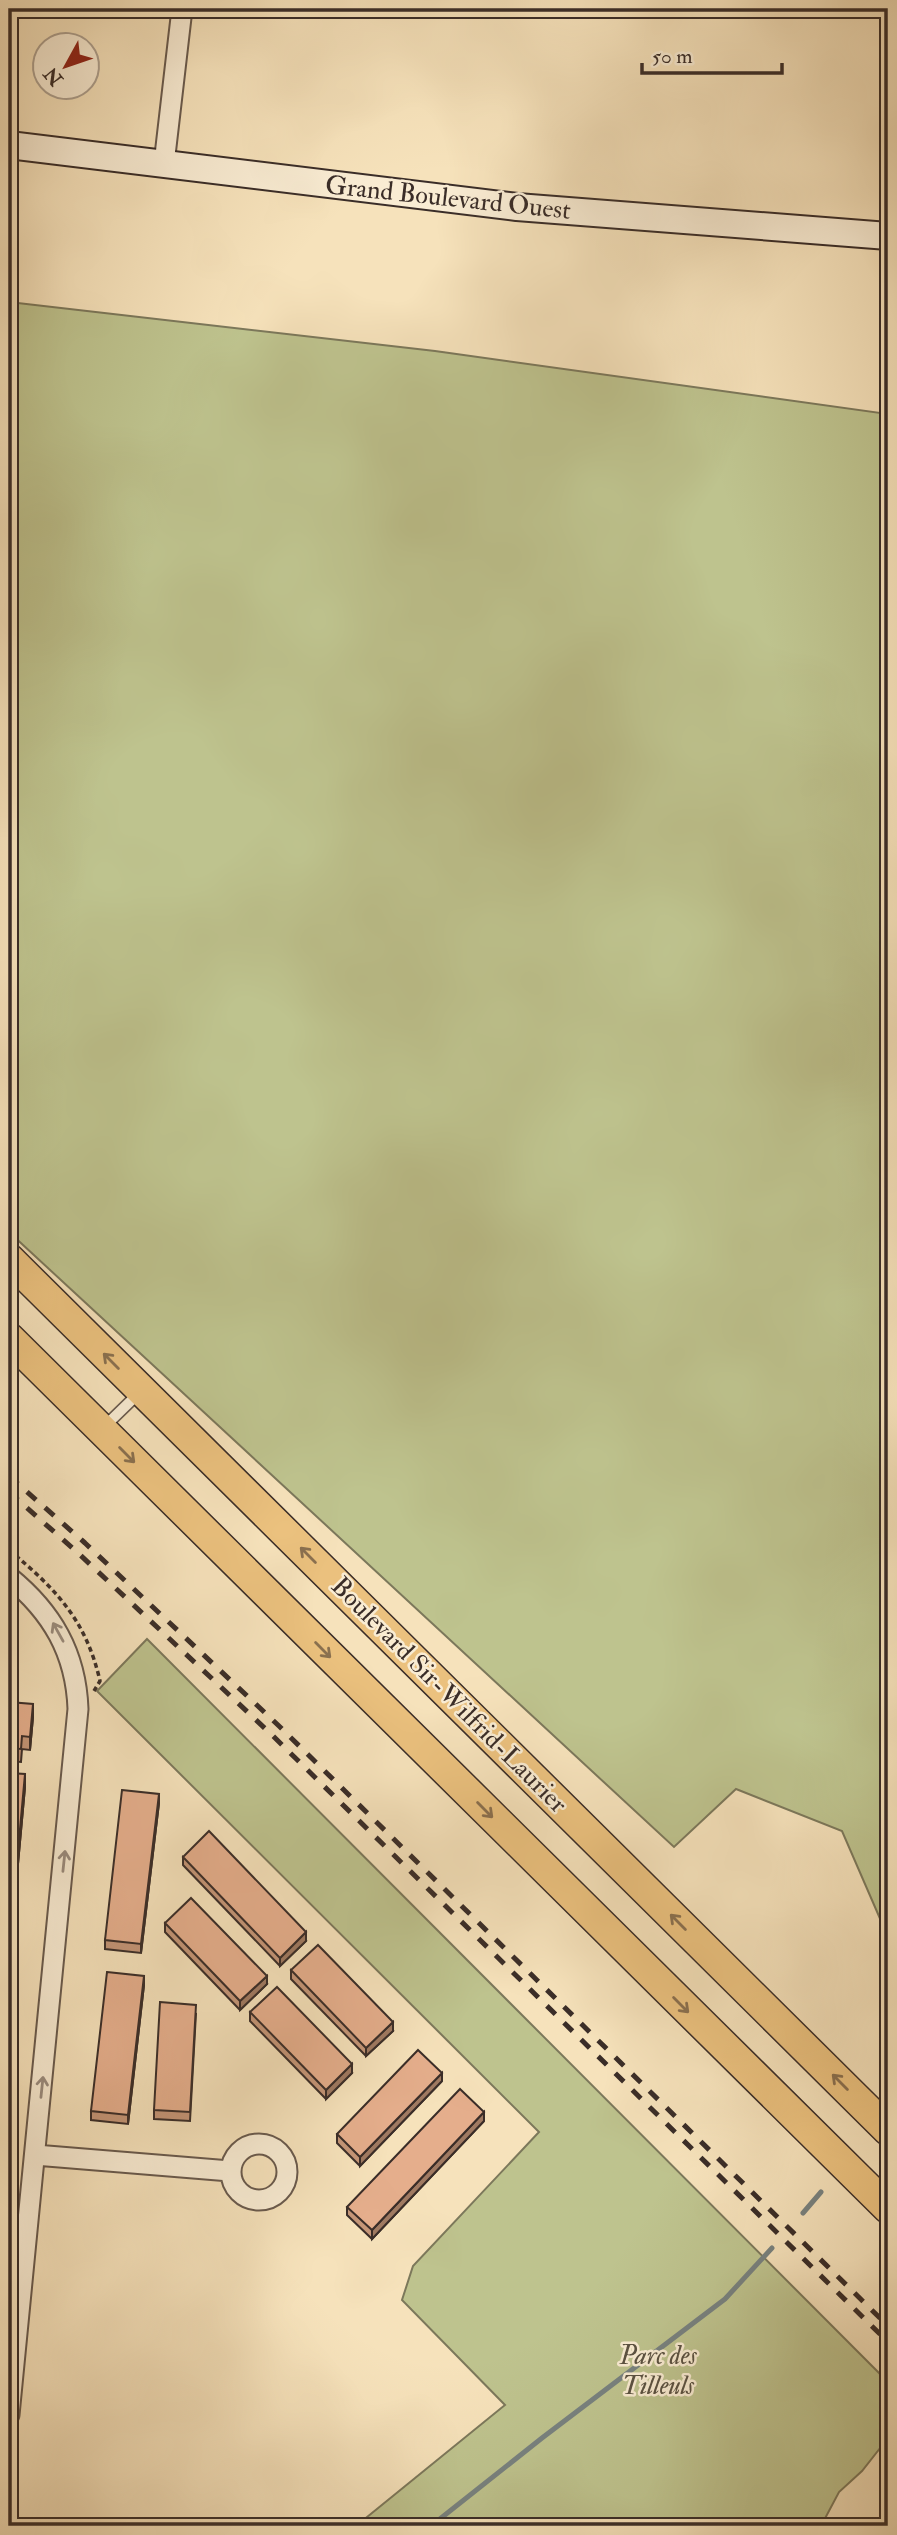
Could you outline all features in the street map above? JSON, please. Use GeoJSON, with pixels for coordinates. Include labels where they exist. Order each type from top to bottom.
{"type":"FeatureCollection","features":[{"type":"Feature","properties":{"kind":"main road","name":"Boulevard Sir-Wilfrid-Laurier"},"geometry":{"type":"LineString","coordinates":[[9,1259],[888,2130]]}},
{"type":"Feature","properties":{"kind":"main road"},"geometry":{"type":"LineString","coordinates":[[9,1338],[888,2208]]}},
{"type":"Feature","properties":{"kind":"street"},"geometry":{"type":"LineString","coordinates":[[164,164],[182,9]]}},
{"type":"Feature","properties":{"kind":"street","name":"Grand Boulevard Ouest"},"geometry":{"type":"LineString","coordinates":[[9,145],[517,207],[888,236]]}},
{"type":"Feature","properties":{"kind":"street"},"geometry":{"type":"LineString","coordinates":[[9,1577],[29,1594],[54,1624],[70,1659],[78,1697],[9,2415]]}},
{"type":"Feature","properties":{"kind":"street"},"geometry":{"type":"LineString","coordinates":[[35,2155],[230,2171]]}},
{"type":"Feature","properties":{"kind":"lane"},"geometry":{"type":"LineString","coordinates":[[101,1430],[142,1391]]}},
{"type":"Feature","properties":{"kind":"green space"},"geometry":{"type":"Polygon","coordinates":[[[9,302],[435,351],[888,414],[888,1937],[842,1831],[736,1789],[674,1847],[9,1232],[9,302]]]}},
{"type":"Feature","properties":{"kind":"green space","name":"Parc des Tilleuls"},"geometry":{"type":"Polygon","coordinates":[[[147,1639],[888,2382],[888,2438],[862,2471],[839,2492],[821,2526],[356,2526],[505,2405],[402,2300],[413,2266],[539,2132],[97,1691],[147,1639]]]}},
{"type":"Feature","properties":{"kind":"building"},"geometry":{"type":"Polygon","coordinates":[[[9,1644],[17,1644],[14,1679],[9,1678],[9,1644]]]}},
{"type":"Feature","properties":{"kind":"building"},"geometry":{"type":"Polygon","coordinates":[[[9,1702],[33,1704],[30,1737],[22,1736],[21,1749],[10,1748],[9,1755],[9,1702]]]}},
{"type":"Feature","properties":{"kind":"building"},"geometry":{"type":"Polygon","coordinates":[[[9,1773],[25,1774],[14,1895],[9,1894],[9,1773]]]}},
{"type":"Feature","properties":{"kind":"building"},"geometry":{"type":"Polygon","coordinates":[[[122,1790],[159,1794],[141,1944],[105,1940],[122,1790]]]}},
{"type":"Feature","properties":{"kind":"building"},"geometry":{"type":"Polygon","coordinates":[[[209,1831],[306,1932],[280,1958],[183,1857],[209,1831]]]}},
{"type":"Feature","properties":{"kind":"building"},"geometry":{"type":"Polygon","coordinates":[[[191,1898],[267,1976],[240,2001],[165,1923],[191,1898]]]}},
{"type":"Feature","properties":{"kind":"building"},"geometry":{"type":"Polygon","coordinates":[[[9,1927],[13,1928],[9,1967],[9,1927]]]}},
{"type":"Feature","properties":{"kind":"building"},"geometry":{"type":"Polygon","coordinates":[[[318,1945],[393,2022],[366,2048],[291,1970],[318,1945]]]}},
{"type":"Feature","properties":{"kind":"building"},"geometry":{"type":"Polygon","coordinates":[[[107,1972],[144,1976],[128,2115],[91,2111],[107,1972]]]}},
{"type":"Feature","properties":{"kind":"building"},"geometry":{"type":"Polygon","coordinates":[[[277,1987],[352,2064],[326,2090],[250,2012],[277,1987]]]}},
{"type":"Feature","properties":{"kind":"building"},"geometry":{"type":"Polygon","coordinates":[[[160,2002],[196,2005],[190,2112],[154,2110],[160,2002]]]}},
{"type":"Feature","properties":{"kind":"building"},"geometry":{"type":"Polygon","coordinates":[[[418,2050],[442,2073],[360,2157],[337,2134],[418,2050]]]}},
{"type":"Feature","properties":{"kind":"building"},"geometry":{"type":"Polygon","coordinates":[[[460,2089],[484,2112],[372,2230],[347,2207],[460,2089]]]}},
{"type":"Feature","properties":{"kind":"waterway"},"geometry":{"type":"LineString","coordinates":[[803,2213],[821,2192]]}},
{"type":"Feature","properties":{"kind":"waterway"},"geometry":{"type":"LineString","coordinates":[[431,2526],[725,2299],[772,2248]]}},
{"type":"Feature","properties":{"kind":"railway"},"geometry":{"type":"LineString","coordinates":[[9,1476],[85,1543],[279,1726],[888,2326]]}},
{"type":"Feature","properties":{"kind":"railway"},"geometry":{"type":"LineString","coordinates":[[9,1492],[271,1734],[888,2342]]}}]}
